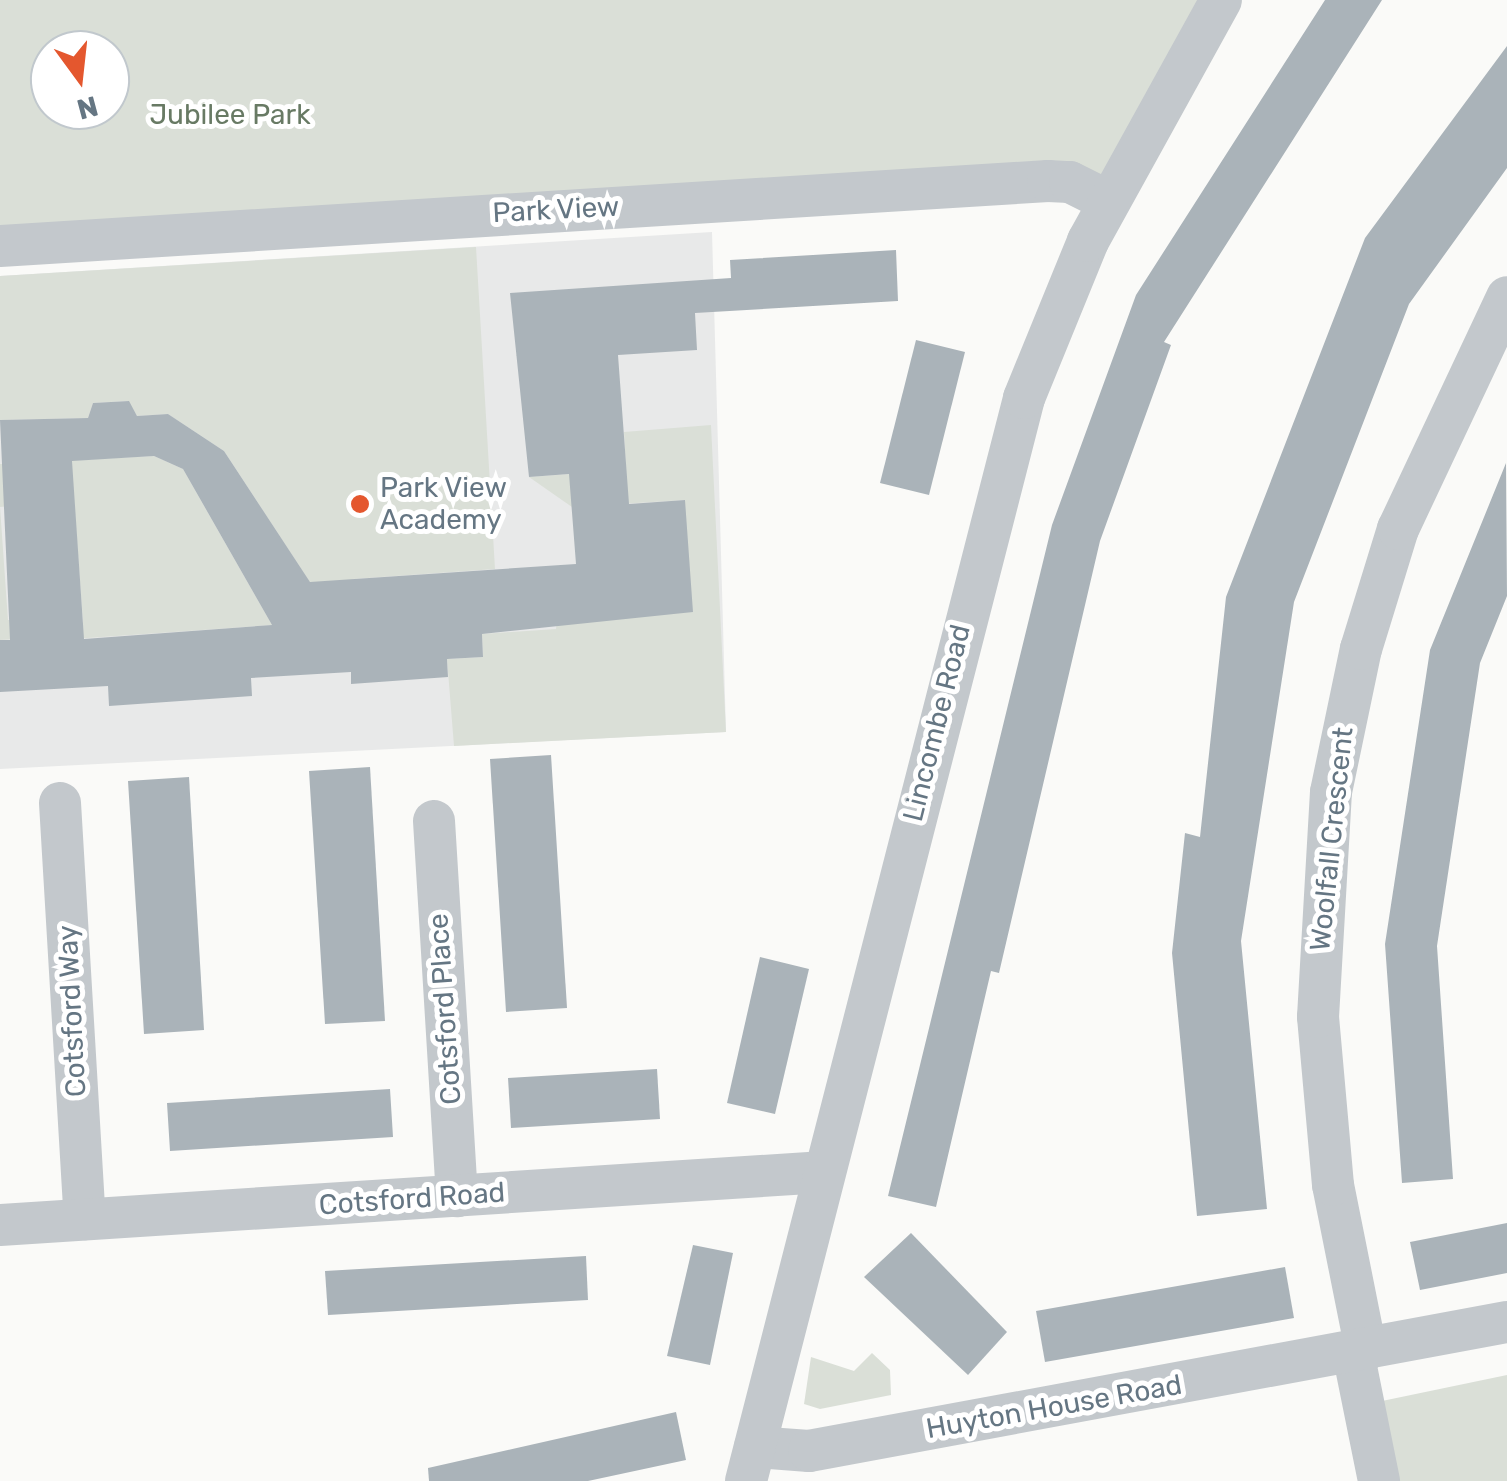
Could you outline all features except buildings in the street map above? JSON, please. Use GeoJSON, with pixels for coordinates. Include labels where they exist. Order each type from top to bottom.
{"type":"FeatureCollection","features":[{"type":"Feature","properties":{"kind":"street","name":"Lincombe Road"},"geometry":{"type":"LineString","coordinates":[[750,1464],[997,487],[1040,354],[1108,201],[1221,0]]}},
{"type":"Feature","properties":{"kind":"street","name":"Park View"},"geometry":{"type":"LineString","coordinates":[[0,246],[1048,181],[1070,182],[1108,201]]}},
{"type":"Feature","properties":{"kind":"street","name":"Woolfall Crescent"},"geometry":{"type":"LineString","coordinates":[[1359,1351],[1334,1185],[1320,1049],[1320,931],[1331,792],[1361,649],[1398,529],[1507,298]]}},
{"type":"Feature","properties":{"kind":"street","name":"Cotsford Way"},"geometry":{"type":"LineString","coordinates":[[60,803],[85,1219]]}},
{"type":"Feature","properties":{"kind":"street","name":"Cotsford Place"},"geometry":{"type":"LineString","coordinates":[[434,821],[457,1196]]}},
{"type":"Feature","properties":{"kind":"street","name":"Cotsford Road"},"geometry":{"type":"LineString","coordinates":[[0,1225],[824,1172]]}},
{"type":"Feature","properties":{"kind":"street","name":"Huyton House Road"},"geometry":{"type":"LineString","coordinates":[[750,1464],[1507,1322]]}},
{"type":"Feature","properties":{"kind":"street"},"geometry":{"type":"LineString","coordinates":[[1359,1351],[1379,1481]]}},
{"type":"Feature","properties":{"kind":"shaded area","name":"Park View Academy"},"geometry":{"type":"Polygon","coordinates":[[[712,232],[726,732],[0,769],[0,276],[712,232]]]}},
{"type":"Feature","properties":{"kind":"green space","name":"Jubilee Park"},"geometry":{"type":"Polygon","coordinates":[[[0,0],[1221,0],[1108,201],[1087,189],[0,246],[0,0]]]}},
{"type":"Feature","properties":{"kind":"green space"},"geometry":{"type":"Polygon","coordinates":[[[476,247],[495,569],[353,579],[334,619],[224,451],[168,414],[137,416],[128,401],[93,403],[88,418],[0,420],[0,276],[476,247]]]}},
{"type":"Feature","properties":{"kind":"green space"},"geometry":{"type":"Polygon","coordinates":[[[711,425],[726,732],[454,746],[447,659],[483,657],[482,634],[556,629],[557,620],[685,500],[572,507],[529,477],[626,470],[624,432],[711,425]]]}},
{"type":"Feature","properties":{"kind":"green space"},"geometry":{"type":"Polygon","coordinates":[[[154,456],[183,469],[272,625],[59,640],[83,622],[74,501],[0,507],[0,464],[154,456]]]}},
{"type":"Feature","properties":{"kind":"green space"},"geometry":{"type":"Polygon","coordinates":[[[0,507],[8,620],[26,619],[17,639],[0,640],[0,507]]]}},
{"type":"Feature","properties":{"kind":"green space"},"geometry":{"type":"Polygon","coordinates":[[[872,1353],[890,1370],[891,1395],[820,1409],[804,1404],[811,1357],[854,1371],[872,1353]]]}},
{"type":"Feature","properties":{"kind":"green space"},"geometry":{"type":"Polygon","coordinates":[[[1507,1375],[1507,1481],[1397,1481],[1382,1401],[1507,1375]]]}},
{"type":"Feature","properties":{"kind":"place","name":"Park View Academy"},"geometry":{"type":"Point","coordinates":[360,504]}}]}
